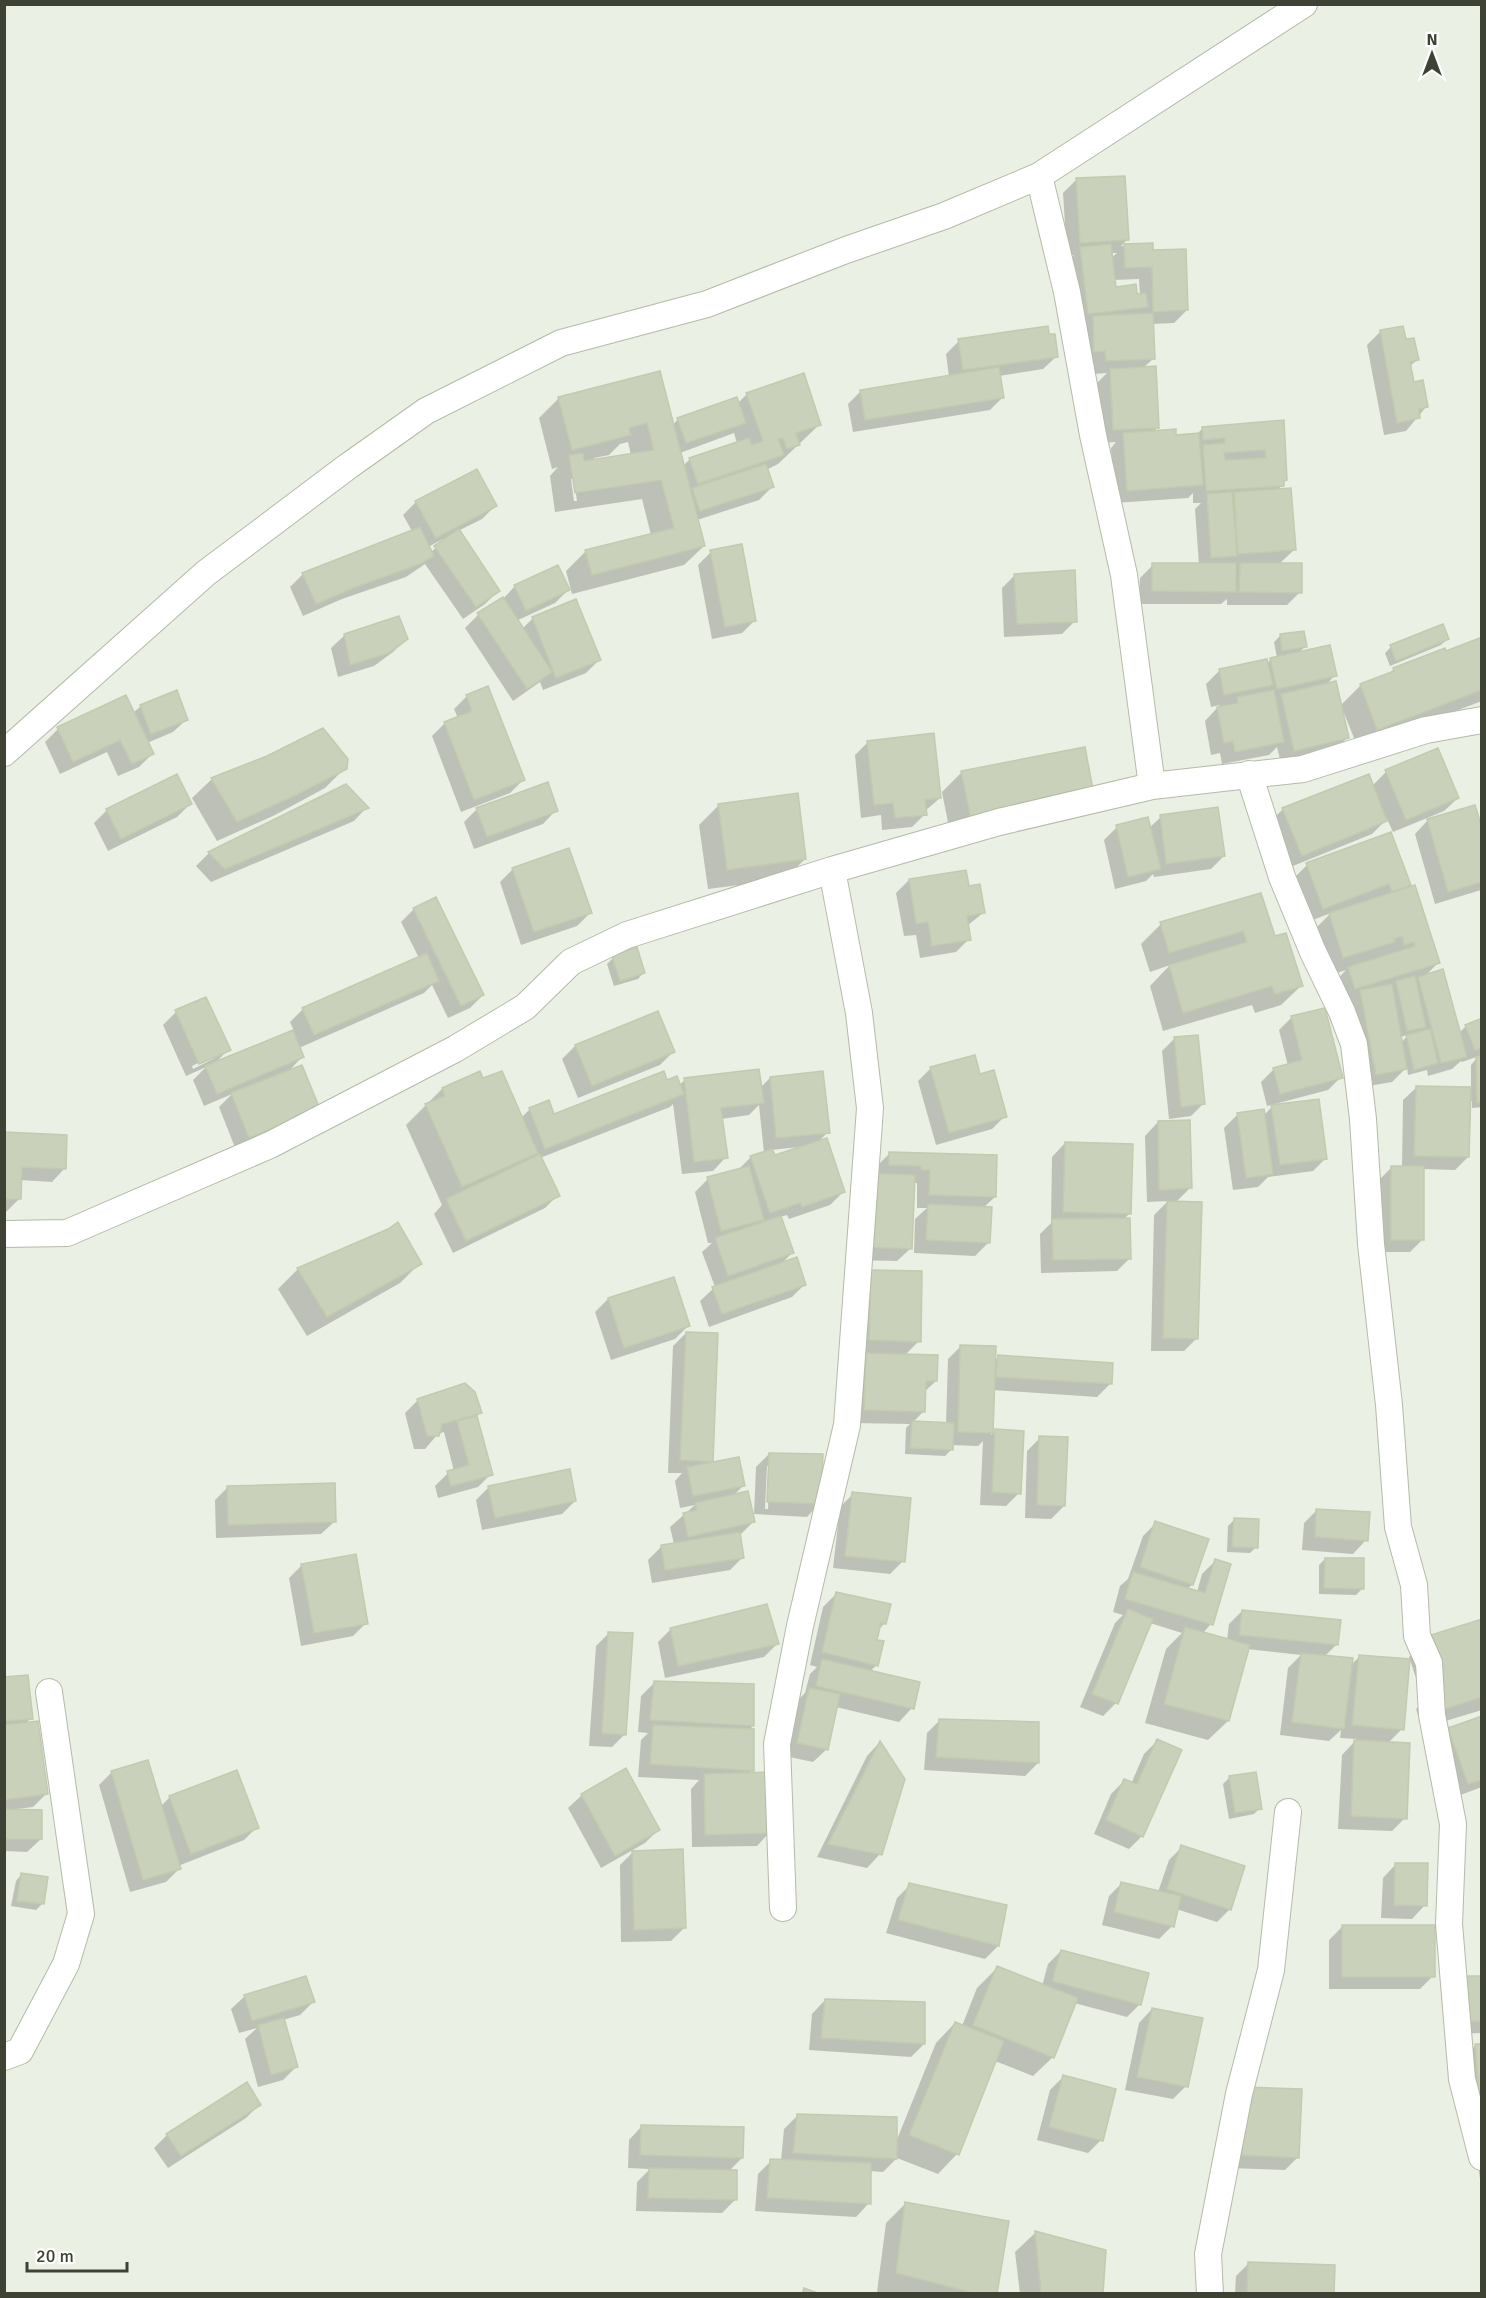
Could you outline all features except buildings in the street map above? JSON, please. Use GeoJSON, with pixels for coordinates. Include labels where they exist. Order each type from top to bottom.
{"type":"FeatureCollection","features":[{"type":"Feature","properties":{"kind":"street"},"geometry":{"type":"LineString","coordinates":[[4,753],[206,573],[346,467],[426,411],[561,343],[707,304],[846,250],[944,216],[1039,176],[1304,4]]}},
{"type":"Feature","properties":{"kind":"street"},"geometry":{"type":"LineString","coordinates":[[1039,176],[1067,292],[1093,435],[1124,575],[1152,786]]}},
{"type":"Feature","properties":{"kind":"street"},"geometry":{"type":"LineString","coordinates":[[4,1234],[67,1233],[270,1145],[455,1049],[525,1006],[571,962],[627,935],[832,870],[999,822],[1152,786],[1303,769],[1426,730],[1482,720]]}},
{"type":"Feature","properties":{"kind":"street"},"geometry":{"type":"LineString","coordinates":[[1249,774],[1282,877],[1354,1044],[1363,1119],[1371,1244],[1389,1405],[1398,1527],[1414,1585],[1417,1636],[1429,1663],[1432,1715],[1453,1824],[1449,1924],[1461,2079],[1482,2157]]}},
{"type":"Feature","properties":{"kind":"street"},"geometry":{"type":"LineString","coordinates":[[783,1908],[777,1744],[800,1626],[847,1425],[870,1108],[859,1013],[832,870]]}},
{"type":"Feature","properties":{"kind":"street"},"geometry":{"type":"LineString","coordinates":[[4,2057],[20,2051],[66,1964],[81,1914],[49,1692]]}},
{"type":"Feature","properties":{"kind":"street"},"geometry":{"type":"LineString","coordinates":[[1210,2294],[1208,2254],[1210,2242],[1239,2094],[1271,1970],[1288,1812]]}}]}
